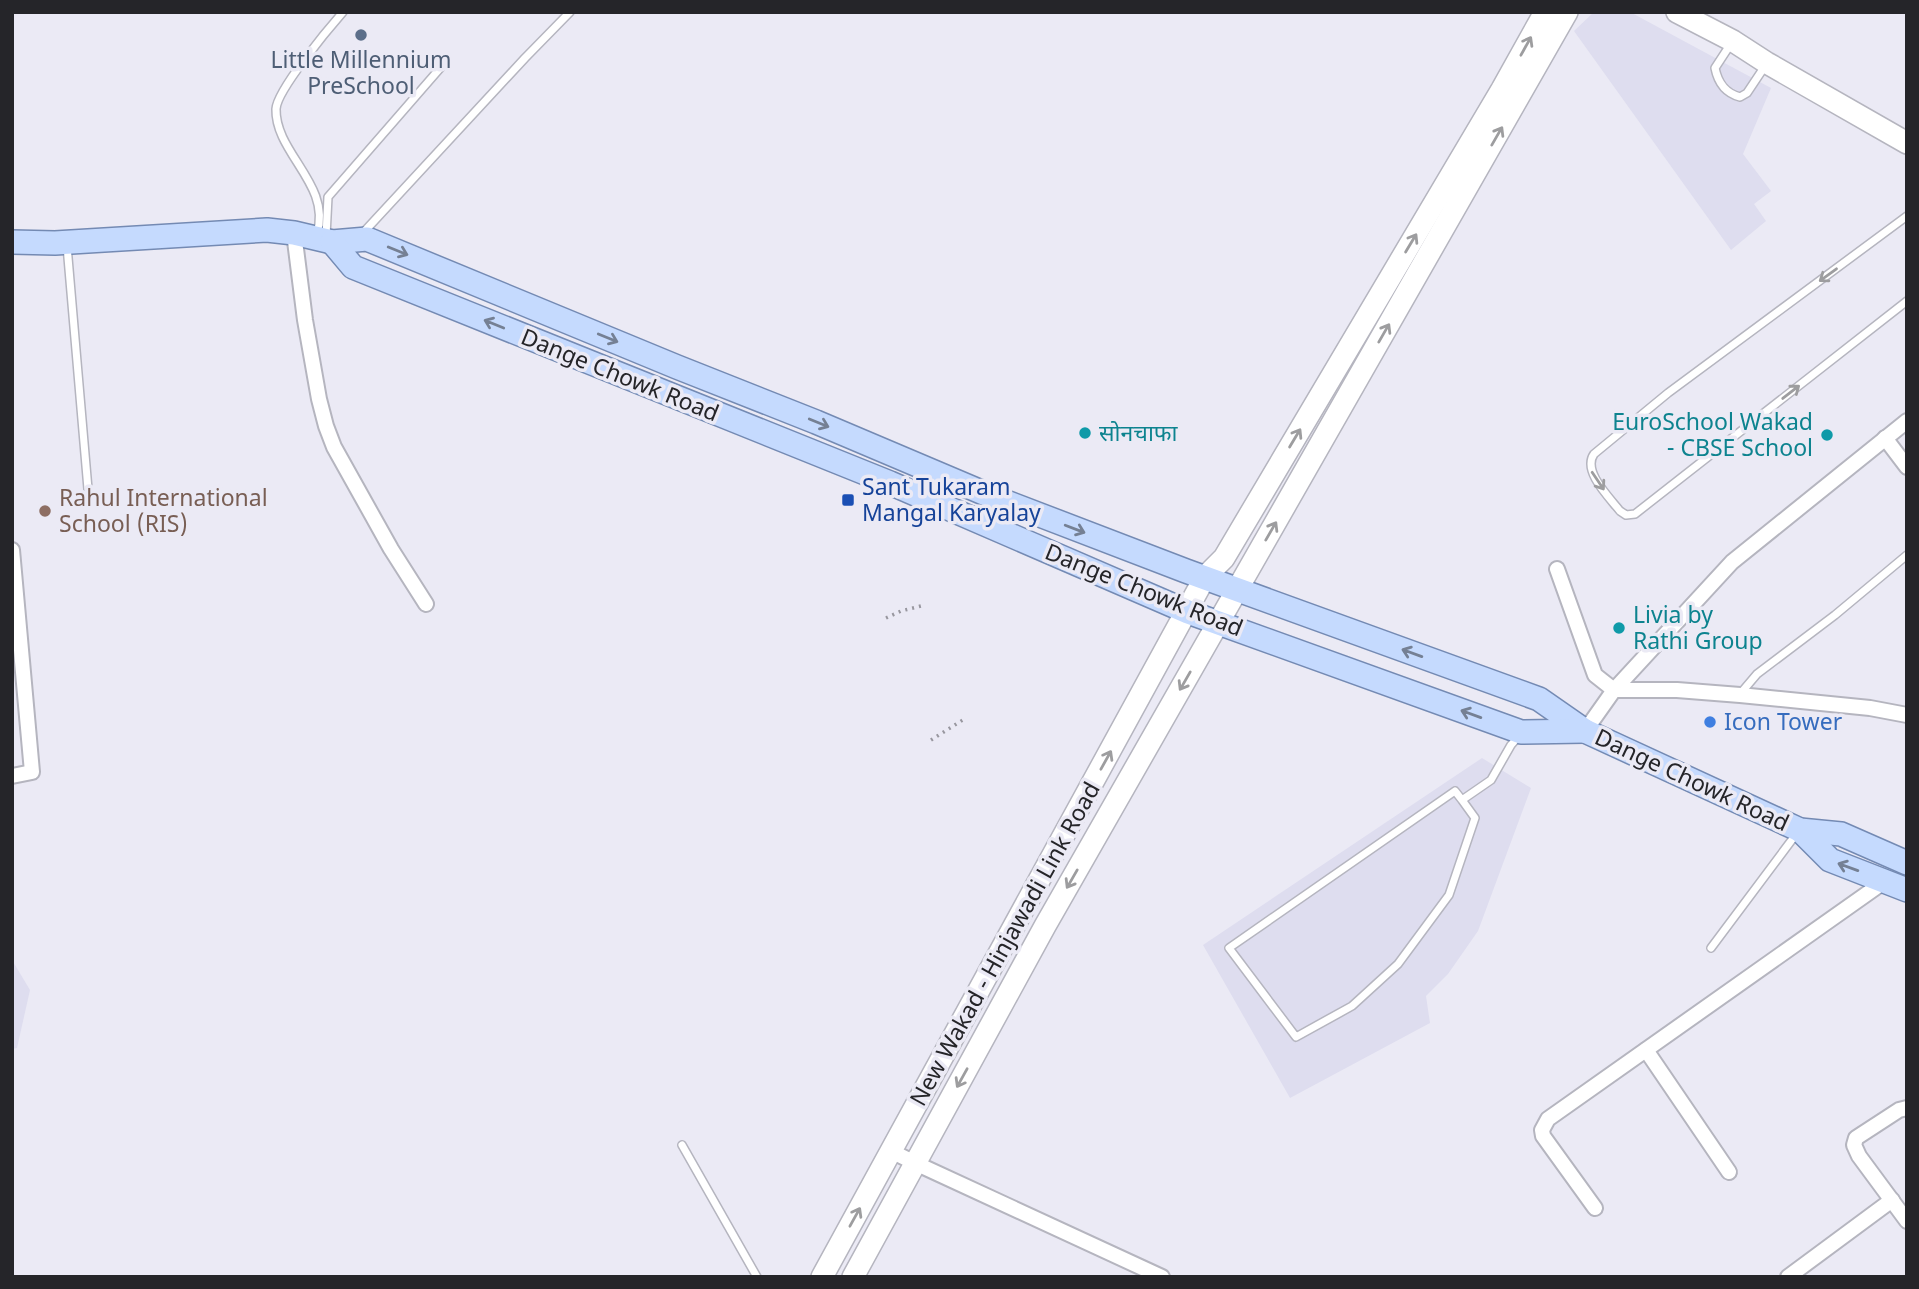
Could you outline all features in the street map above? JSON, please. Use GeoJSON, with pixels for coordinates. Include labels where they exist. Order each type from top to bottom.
{"type":"FeatureCollection","features":[{"type":"Feature","properties":{"kind":"main road","name":"New Wakad - Hinjawadi Link Road"},"geometry":{"type":"LineString","coordinates":[[822,1277],[1205,578],[1224,558],[1545,12]]}},
{"type":"Feature","properties":{"kind":"main road","name":"New Wakad - Hinjawadi Link Road"},"geometry":{"type":"LineString","coordinates":[[853,1277],[1045,926],[1567,12]]}},
{"type":"Feature","properties":{"kind":"main road"},"geometry":{"type":"LineString","coordinates":[[1679,12],[1907,143]]}},
{"type":"Feature","properties":{"kind":"main road","name":"Dange Chowk Road"},"geometry":{"type":"LineString","coordinates":[[12,242],[67,242],[267,230],[317,238],[367,239],[993,497],[1205,578],[1539,699],[1585,731],[1800,830],[1841,834],[1907,863]]}},
{"type":"Feature","properties":{"kind":"main road","name":"Dange Chowk Road"},"geometry":{"type":"LineString","coordinates":[[317,238],[353,267],[890,483],[1188,612],[1521,732],[1585,731]]}},
{"type":"Feature","properties":{"kind":"main road"},"geometry":{"type":"LineString","coordinates":[[669,395],[677,367]]}},
{"type":"Feature","properties":{"kind":"main road","name":"Dange Chowk Road"},"geometry":{"type":"LineString","coordinates":[[1800,830],[1830,860],[1907,890]]}},
{"type":"Feature","properties":{"kind":"main road"},"geometry":{"type":"LineString","coordinates":[[1021,913],[1045,926]]}},
{"type":"Feature","properties":{"kind":"street"},"geometry":{"type":"LineString","coordinates":[[317,238],[305,320],[326,426],[334,447],[391,549],[426,604]]}},
{"type":"Feature","properties":{"kind":"street"},"geometry":{"type":"LineString","coordinates":[[1585,731],[1614,690],[1732,562],[1907,421]]}},
{"type":"Feature","properties":{"kind":"street"},"geometry":{"type":"LineString","coordinates":[[1885,438],[1907,467]]}},
{"type":"Feature","properties":{"kind":"street"},"geometry":{"type":"LineString","coordinates":[[12,550],[32,772],[12,776]]}},
{"type":"Feature","properties":{"kind":"street"},"geometry":{"type":"LineString","coordinates":[[1557,569],[1595,675],[1614,690],[1677,690],[1740,695],[1870,708],[1907,715]]}},
{"type":"Feature","properties":{"kind":"street"},"geometry":{"type":"LineString","coordinates":[[1595,1208],[1543,1136],[1542,1130],[1548,1119],[1885,881]]}},
{"type":"Feature","properties":{"kind":"street"},"geometry":{"type":"LineString","coordinates":[[1646,1050],[1729,1172]]}},
{"type":"Feature","properties":{"kind":"street"},"geometry":{"type":"LineString","coordinates":[[1907,1108],[1899,1110],[1856,1138],[1854,1145],[1859,1156],[1907,1221]]}},
{"type":"Feature","properties":{"kind":"street"},"geometry":{"type":"LineString","coordinates":[[891,1151],[1162,1277]]}},
{"type":"Feature","properties":{"kind":"street"},"geometry":{"type":"LineString","coordinates":[[1788,1277],[1892,1200]]}},
{"type":"Feature","properties":{"kind":"lane"},"geometry":{"type":"LineString","coordinates":[[317,238],[321,221],[317,199],[281,133],[276,108],[284,90],[307,56],[343,12]]}},
{"type":"Feature","properties":{"kind":"lane"},"geometry":{"type":"LineString","coordinates":[[357,240],[570,12]]}},
{"type":"Feature","properties":{"kind":"lane"},"geometry":{"type":"LineString","coordinates":[[1733,41],[1715,68],[1718,81],[1730,94],[1740,97],[1747,93],[1767,63]]}},
{"type":"Feature","properties":{"kind":"lane"},"geometry":{"type":"LineString","coordinates":[[317,238],[328,197],[442,66]]}},
{"type":"Feature","properties":{"kind":"lane"},"geometry":{"type":"LineString","coordinates":[[1907,216],[1668,393],[1594,454],[1590,467],[1593,475],[1620,511],[1626,515],[1635,514],[1907,302]]}},
{"type":"Feature","properties":{"kind":"lane"},"geometry":{"type":"LineString","coordinates":[[67,242],[88,489]]}},
{"type":"Feature","properties":{"kind":"lane"},"geometry":{"type":"LineString","coordinates":[[1740,695],[1757,674],[1835,615],[1907,555]]}},
{"type":"Feature","properties":{"kind":"lane"},"geometry":{"type":"LineString","coordinates":[[1462,800],[1491,780],[1521,732]]}},
{"type":"Feature","properties":{"kind":"lane"},"geometry":{"type":"LineString","coordinates":[[1455,791],[1462,800],[1475,818],[1449,895],[1398,964],[1352,1006],[1296,1037],[1229,948],[1455,791]]}},
{"type":"Feature","properties":{"kind":"lane"},"geometry":{"type":"LineString","coordinates":[[1711,948],[1800,830]]}},
{"type":"Feature","properties":{"kind":"lane"},"geometry":{"type":"LineString","coordinates":[[682,1145],[757,1277]]}},
{"type":"Feature","properties":{"kind":"path"},"geometry":{"type":"LineString","coordinates":[[886,618],[921,606]]}},
{"type":"Feature","properties":{"kind":"path"},"geometry":{"type":"LineString","coordinates":[[931,740],[966,718]]}},
{"type":"Feature","properties":{"kind":"shaded area"},"geometry":{"type":"Polygon","coordinates":[[[1594,12],[1630,12],[1771,88],[1743,154],[1771,191],[1754,204],[1766,221],[1731,250],[1574,31],[1594,12]]]}},
{"type":"Feature","properties":{"kind":"shaded area"},"geometry":{"type":"Polygon","coordinates":[[[1482,758],[1531,788],[1478,931],[1448,974],[1426,996],[1430,1023],[1290,1098],[1203,945],[1482,758]]]}},
{"type":"Feature","properties":{"kind":"shaded area"},"geometry":{"type":"Polygon","coordinates":[[[12,960],[30,990],[17,1048],[12,1049],[12,960]]]}},
{"type":"Feature","properties":{"kind":"place","name":"Little Millennium PreSchool"},"geometry":{"type":"Point","coordinates":[361,35]}},
{"type":"Feature","properties":{"kind":"place","name":"सोनचाफा"},"geometry":{"type":"Point","coordinates":[1085,433]}},
{"type":"Feature","properties":{"kind":"place","name":"EuroSchool Wakad - CBSE School"},"geometry":{"type":"Point","coordinates":[1827,435]}},
{"type":"Feature","properties":{"kind":"place","name":"Sant Tukaram Mangal Karyalay"},"geometry":{"type":"Point","coordinates":[848,500]}},
{"type":"Feature","properties":{"kind":"place","name":"Rahul International School (RIS)"},"geometry":{"type":"Point","coordinates":[45,511]}},
{"type":"Feature","properties":{"kind":"place","name":"Livia by Rathi Group"},"geometry":{"type":"Point","coordinates":[1619,628]}},
{"type":"Feature","properties":{"kind":"place","name":"Icon Tower"},"geometry":{"type":"Point","coordinates":[1710,722]}}]}
